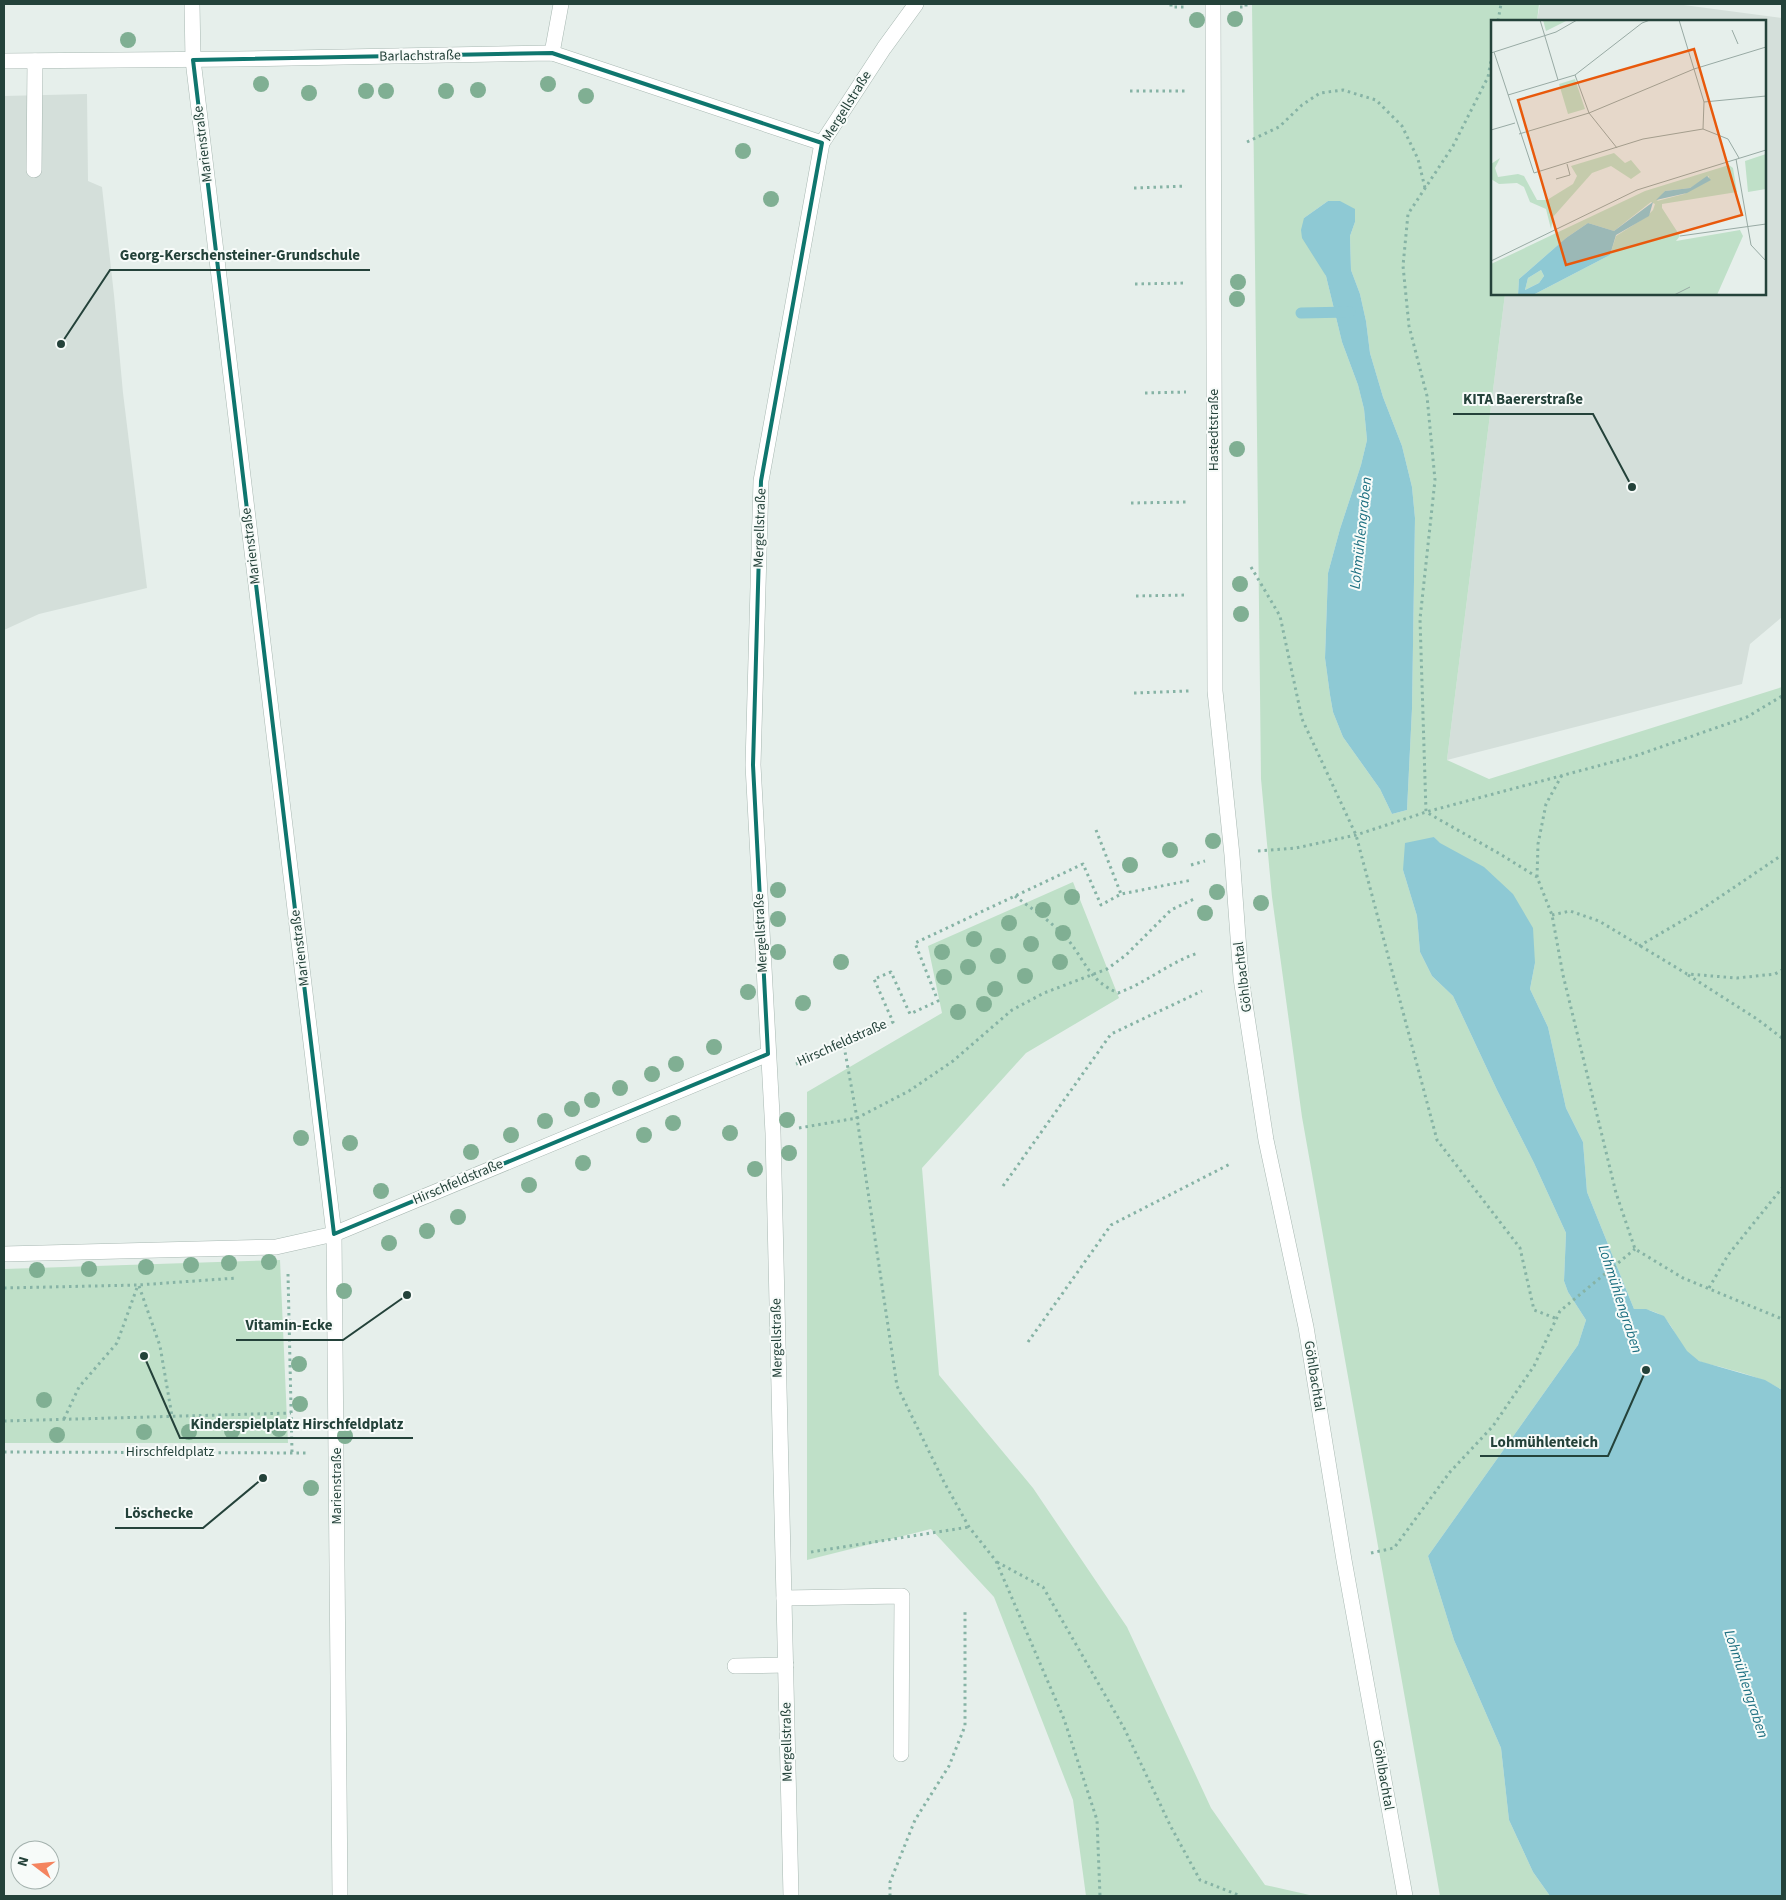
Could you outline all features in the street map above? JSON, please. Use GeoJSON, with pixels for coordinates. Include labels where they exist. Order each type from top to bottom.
{"type":"FeatureCollection","features":[{"type":"Feature","properties":{"kind":"street","name":"Marienstraße"},"geometry":{"type":"LineString","coordinates":[[192,4],[193,60],[334,1234],[340,1896]]}},
{"type":"Feature","properties":{"kind":"street"},"geometry":{"type":"LineString","coordinates":[[552,53],[561,4]]}},
{"type":"Feature","properties":{"kind":"street","name":"Mergellstraße"},"geometry":{"type":"LineString","coordinates":[[791,1896],[773,1133],[753,765],[761,481],[822,143],[884,48],[916,4]]}},
{"type":"Feature","properties":{"kind":"street","name":"Hastedtstraße"},"geometry":{"type":"LineString","coordinates":[[1214,4],[1215,691],[1232,855]]}},
{"type":"Feature","properties":{"kind":"street","name":"Barlachstraße"},"geometry":{"type":"LineString","coordinates":[[4,61],[193,60],[552,53],[822,143]]}},
{"type":"Feature","properties":{"kind":"street"},"geometry":{"type":"LineString","coordinates":[[34,170],[35,61]]}},
{"type":"Feature","properties":{"kind":"street","name":"Göhlbachtal"},"geometry":{"type":"LineString","coordinates":[[1232,855],[1241,978],[1266,1140],[1306,1327],[1344,1560],[1405,1896]]}},
{"type":"Feature","properties":{"kind":"street","name":"Hirschfeldstraße"},"geometry":{"type":"LineString","coordinates":[[334,1234],[768,1054]]}},
{"type":"Feature","properties":{"kind":"street"},"geometry":{"type":"LineString","coordinates":[[4,1254],[276,1247],[334,1234]]}},
{"type":"Feature","properties":{"kind":"street"},"geometry":{"type":"LineString","coordinates":[[784,1598],[902,1596],[901,1754]]}},
{"type":"Feature","properties":{"kind":"street"},"geometry":{"type":"LineString","coordinates":[[735,1666],[786,1665]]}},
{"type":"Feature","properties":{"kind":"path"},"geometry":{"type":"LineString","coordinates":[[1498,20],[1501,4]]}},
{"type":"Feature","properties":{"kind":"path"},"geometry":{"type":"LineString","coordinates":[[1426,812],[1420,619],[1435,480],[1426,396],[1409,326],[1403,266],[1408,214],[1453,146],[1488,77],[1491,60]]}},
{"type":"Feature","properties":{"kind":"path"},"geometry":{"type":"LineString","coordinates":[[1130,92],[1214,90]]}},
{"type":"Feature","properties":{"kind":"path"},"geometry":{"type":"LineString","coordinates":[[1247,142],[1280,127],[1302,105],[1320,93],[1343,90],[1376,100],[1402,126],[1418,159],[1425,188]]}},
{"type":"Feature","properties":{"kind":"path"},"geometry":{"type":"LineString","coordinates":[[1134,188],[1214,185]]}},
{"type":"Feature","properties":{"kind":"path"},"geometry":{"type":"LineString","coordinates":[[1135,284],[1214,283]]}},
{"type":"Feature","properties":{"kind":"path"},"geometry":{"type":"LineString","coordinates":[[1144,393],[1214,391]]}},
{"type":"Feature","properties":{"kind":"path"},"geometry":{"type":"LineString","coordinates":[[1132,503],[1214,502]]}},
{"type":"Feature","properties":{"kind":"path"},"geometry":{"type":"LineString","coordinates":[[1251,567],[1280,616],[1302,719],[1356,834],[1437,1140],[1520,1248],[1534,1310],[1555,1318]]}},
{"type":"Feature","properties":{"kind":"path"},"geometry":{"type":"LineString","coordinates":[[1136,596],[1214,594]]}},
{"type":"Feature","properties":{"kind":"path"},"geometry":{"type":"LineString","coordinates":[[1134,692],[1215,691]]}},
{"type":"Feature","properties":{"kind":"path"},"geometry":{"type":"LineString","coordinates":[[1250,852],[1296,848],[1356,834],[1426,812],[1635,756],[1747,717],[1782,696]]}},
{"type":"Feature","properties":{"kind":"path"},"geometry":{"type":"LineString","coordinates":[[1563,775],[1546,804],[1538,844],[1537,877],[1552,915],[1563,975],[1616,1193],[1635,1249],[1683,1278],[1782,1319]]}},
{"type":"Feature","properties":{"kind":"path"},"geometry":{"type":"LineString","coordinates":[[1426,812],[1537,877]]}},
{"type":"Feature","properties":{"kind":"path"},"geometry":{"type":"LineString","coordinates":[[1096,830],[1121,894]]}},
{"type":"Feature","properties":{"kind":"path"},"geometry":{"type":"LineString","coordinates":[[1639,946],[1698,911],[1782,855]]}},
{"type":"Feature","properties":{"kind":"path","name":"Hirschfeldstraße"},"geometry":{"type":"LineString","coordinates":[[768,1054],[789,1067],[844,1046],[893,1022],[874,979],[891,972],[910,1014],[938,1001],[915,943],[1083,864],[1101,905],[1121,894],[1192,880]]}},
{"type":"Feature","properties":{"kind":"path"},"geometry":{"type":"LineString","coordinates":[[1015,896],[1058,930],[1068,941],[1091,975],[1104,987],[1118,993],[1142,983],[1184,958],[1198,953]]}},
{"type":"Feature","properties":{"kind":"path"},"geometry":{"type":"LineString","coordinates":[[773,1133],[858,1118],[909,1091],[953,1061],[1012,1010],[1044,993],[1107,968],[1126,955],[1171,910],[1194,899]]}},
{"type":"Feature","properties":{"kind":"path"},"geometry":{"type":"LineString","coordinates":[[1552,915],[1570,911],[1599,922],[1687,974],[1757,1019],[1782,1038]]}},
{"type":"Feature","properties":{"kind":"path"},"geometry":{"type":"LineString","coordinates":[[1687,974],[1737,978],[1775,974],[1782,970]]}},
{"type":"Feature","properties":{"kind":"path"},"geometry":{"type":"LineString","coordinates":[[1003,1186],[1111,1034],[1202,991]]}},
{"type":"Feature","properties":{"kind":"path"},"geometry":{"type":"LineString","coordinates":[[844,1046],[858,1118],[897,1386],[944,1482],[969,1527],[996,1561],[1064,1719],[1097,1820],[1100,1896]]}},
{"type":"Feature","properties":{"kind":"path"},"geometry":{"type":"LineString","coordinates":[[1028,1342],[1111,1224],[1232,1163]]}},
{"type":"Feature","properties":{"kind":"path"},"geometry":{"type":"LineString","coordinates":[[1708,1288],[1728,1255],[1782,1188]]}},
{"type":"Feature","properties":{"kind":"path"},"geometry":{"type":"LineString","coordinates":[[1344,1560],[1394,1548],[1450,1472],[1493,1426],[1534,1366],[1555,1318],[1560,1311],[1615,1263],[1635,1249]]}},
{"type":"Feature","properties":{"kind":"path"},"geometry":{"type":"LineString","coordinates":[[292,1452],[287,1275],[294,1269]]}},
{"type":"Feature","properties":{"kind":"path"},"geometry":{"type":"LineString","coordinates":[[4,1288],[138,1285],[238,1278]]}},
{"type":"Feature","properties":{"kind":"path"},"geometry":{"type":"LineString","coordinates":[[138,1285],[160,1346],[172,1416]]}},
{"type":"Feature","properties":{"kind":"path"},"geometry":{"type":"LineString","coordinates":[[64,1419],[79,1387],[117,1343],[138,1285]]}},
{"type":"Feature","properties":{"kind":"path"},"geometry":{"type":"LineString","coordinates":[[4,1421],[291,1413]]}},
{"type":"Feature","properties":{"kind":"path","name":"Hirschfeldplatz"},"geometry":{"type":"LineString","coordinates":[[4,1452],[337,1453]]}},
{"type":"Feature","properties":{"kind":"path"},"geometry":{"type":"LineString","coordinates":[[814,1552],[969,1527]]}},
{"type":"Feature","properties":{"kind":"path"},"geometry":{"type":"LineString","coordinates":[[996,1561],[1043,1587],[1124,1728],[1171,1827],[1200,1880],[1241,1896]]}},
{"type":"Feature","properties":{"kind":"path"},"geometry":{"type":"LineString","coordinates":[[890,1896],[890,1882],[915,1820],[949,1766],[965,1726],[965,1611]]}},
{"type":"Feature","properties":{"kind":"highlighted area"},"geometry":{"type":"Polygon","coordinates":[[[552,53],[822,143],[761,481],[753,765],[768,1054],[334,1234],[193,60],[552,53]]]}},
{"type":"Feature","properties":{"kind":"shaded area"},"geometry":{"type":"Polygon","coordinates":[[[1540,4],[1676,4],[1782,18],[1782,617],[1750,644],[1742,684],[1447,760],[1505,295],[1766,295],[1766,20],[1537,20],[1540,4]]]}},
{"type":"Feature","properties":{"kind":"shaded area"},"geometry":{"type":"Polygon","coordinates":[[[87,94],[88,181],[102,187],[123,393],[147,588],[39,614],[4,630],[4,96],[87,94]]]}},
{"type":"Feature","properties":{"kind":"green space"},"geometry":{"type":"Polygon","coordinates":[[[1252,4],[1539,4],[1537,20],[1491,20],[1491,295],[1505,295],[1447,760],[1489,779],[1782,687],[1782,1390],[1753,1376],[1699,1361],[1682,1346],[1667,1321],[1660,1314],[1649,1310],[1634,1309],[1587,1192],[1583,1142],[1566,1108],[1548,1027],[1530,989],[1535,963],[1434,837],[1403,870],[1417,916],[1420,952],[1432,976],[1453,996],[1566,1233],[1564,1281],[1568,1292],[1586,1320],[1578,1345],[1428,1556],[1454,1640],[1501,1748],[1509,1820],[1533,1872],[1550,1896],[1440,1896],[1302,1117],[1272,897],[1261,779],[1252,4]],[[1328,201],[1304,218],[1326,276],[1342,342],[1358,385],[1364,409],[1367,440],[1328,573],[1325,658],[1333,712],[1343,737],[1380,789],[1392,814],[1407,810],[1412,709],[1415,518],[1412,487],[1402,446],[1383,397],[1370,353],[1360,294],[1351,270],[1350,236],[1355,222],[1328,201]]]}},
{"type":"Feature","properties":{"kind":"green space"},"geometry":{"type":"Polygon","coordinates":[[[1073,882],[1119,998],[1026,1053],[922,1168],[939,1375],[1033,1488],[1127,1627],[1211,1808],[1265,1885],[1314,1896],[1086,1896],[1073,1800],[994,1597],[931,1529],[807,1560],[807,1092],[942,1013],[928,946],[1073,882]]]}},
{"type":"Feature","properties":{"kind":"green space"},"geometry":{"type":"Polygon","coordinates":[[[280,1260],[288,1443],[4,1443],[4,1269],[280,1260]]]}},
{"type":"Feature","properties":{"kind":"water"},"geometry":{"type":"Polygon","coordinates":[[[1328,201],[1340,201],[1355,209],[1355,222],[1350,236],[1351,270],[1360,294],[1370,353],[1383,397],[1402,446],[1412,487],[1415,518],[1412,709],[1407,810],[1392,814],[1380,789],[1343,737],[1333,712],[1325,658],[1328,573],[1367,440],[1364,409],[1358,385],[1342,342],[1326,276],[1302,238],[1301,230],[1304,218],[1328,201]]]}},
{"type":"Feature","properties":{"kind":"water"},"geometry":{"type":"Polygon","coordinates":[[[1434,837],[1440,843],[1484,867],[1513,894],[1533,928],[1535,963],[1530,989],[1548,1027],[1566,1108],[1583,1142],[1587,1192],[1634,1309],[1646,1309],[1664,1316],[1687,1351],[1699,1361],[1765,1380],[1782,1390],[1782,1896],[1550,1896],[1533,1872],[1509,1820],[1501,1748],[1454,1640],[1428,1556],[1578,1345],[1586,1320],[1568,1292],[1564,1281],[1566,1233],[1453,996],[1432,976],[1420,952],[1417,916],[1403,870],[1405,843],[1434,837]]]}},
{"type":"Feature","properties":{"kind":"waterway","name":"Lohmühlengraben"},"geometry":{"type":"LineString","coordinates":[[1301,313],[1350,312]]}},
{"type":"Feature","properties":{"kind":"place","name":"Georg-Kerschensteiner-Grundschule"},"geometry":{"type":"Point","coordinates":[61,344]}},
{"type":"Feature","properties":{"kind":"place","name":"KITA Baererstraße"},"geometry":{"type":"Point","coordinates":[1632,487]}},
{"type":"Feature","properties":{"kind":"place","name":"Vitamin-Ecke"},"geometry":{"type":"Point","coordinates":[407,1295]}},
{"type":"Feature","properties":{"kind":"place","name":"Kinderspielplatz Hirschfeldplatz"},"geometry":{"type":"Point","coordinates":[144,1356]}},
{"type":"Feature","properties":{"kind":"place","name":"Lohmühlenteich"},"geometry":{"type":"Point","coordinates":[1646,1370]}},
{"type":"Feature","properties":{"kind":"place","name":"Löschecke"},"geometry":{"type":"Point","coordinates":[263,1478]}}]}
